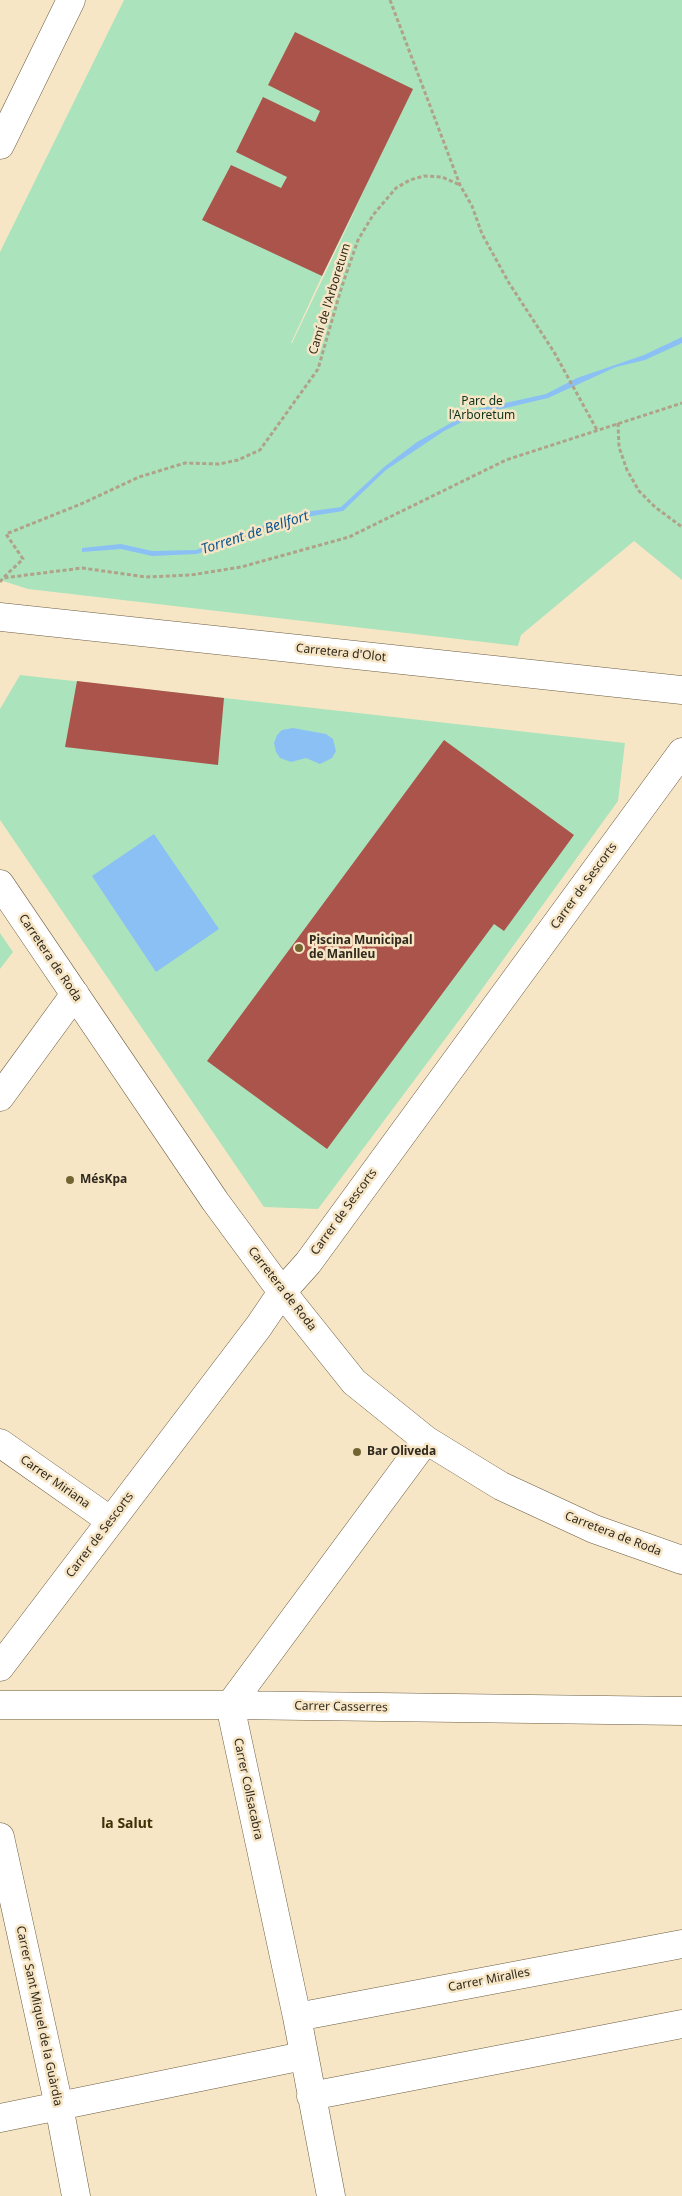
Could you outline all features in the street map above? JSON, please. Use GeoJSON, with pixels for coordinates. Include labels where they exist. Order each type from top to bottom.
{"type":"FeatureCollection","features":[{"type":"Feature","properties":{"kind":"street"},"geometry":{"type":"LineString","coordinates":[[0,145],[71,0]]}},
{"type":"Feature","properties":{"kind":"street","name":"Carretera d'Olot"},"geometry":{"type":"LineString","coordinates":[[0,617],[682,690]]}},
{"type":"Feature","properties":{"kind":"street","name":"Carrer de Sescorts"},"geometry":{"type":"LineString","coordinates":[[0,1667],[259,1326],[282,1292],[308,1263],[682,752]]}},
{"type":"Feature","properties":{"kind":"street","name":"Carretera de Roda"},"geometry":{"type":"LineString","coordinates":[[0,884],[210,1193],[282,1292],[354,1382],[426,1440],[501,1486],[594,1529],[682,1560]]}},
{"type":"Feature","properties":{"kind":"street"},"geometry":{"type":"LineString","coordinates":[[0,1097],[74,994]]}},
{"type":"Feature","properties":{"kind":"street"},"geometry":{"type":"LineString","coordinates":[[230,1705],[426,1440]]}},
{"type":"Feature","properties":{"kind":"street","name":"Carrer Miriana"},"geometry":{"type":"LineString","coordinates":[[0,1443],[111,1521]]}},
{"type":"Feature","properties":{"kind":"street","name":"Carrer Casserres"},"geometry":{"type":"LineString","coordinates":[[0,1705],[230,1705],[682,1711]]}},
{"type":"Feature","properties":{"kind":"street","name":"Carrer Collsacabra"},"geometry":{"type":"LineString","coordinates":[[230,1705],[297,2017],[331,2196]]}},
{"type":"Feature","properties":{"kind":"street","name":"Carrer Sant Miquel de la Guàrdia"},"geometry":{"type":"LineString","coordinates":[[0,1837],[59,2106],[76,2196]]}},
{"type":"Feature","properties":{"kind":"street","name":"Carrer Miralles"},"geometry":{"type":"LineString","coordinates":[[297,2017],[682,1944]]}},
{"type":"Feature","properties":{"kind":"street"},"geometry":{"type":"LineString","coordinates":[[311,2096],[682,2024]]}},
{"type":"Feature","properties":{"kind":"street"},"geometry":{"type":"LineString","coordinates":[[0,2118],[303,2056]]}},
{"type":"Feature","properties":{"kind":"path"},"geometry":{"type":"LineString","coordinates":[[390,0],[460,185],[472,206],[482,234],[509,283],[554,352],[597,430]]}},
{"type":"Feature","properties":{"kind":"path","name":"Camí de l'Arboretum"},"geometry":{"type":"LineString","coordinates":[[0,582],[23,559],[6,534],[81,504],[139,477],[185,463],[219,464],[238,460],[260,450],[318,369],[340,289],[358,240],[373,215],[396,188],[410,180],[424,176],[442,177],[460,185]]}},
{"type":"Feature","properties":{"kind":"path"},"geometry":{"type":"LineString","coordinates":[[3,578],[82,568],[146,577],[191,575],[241,567],[349,537],[398,515],[506,460],[682,402]]}},
{"type":"Feature","properties":{"kind":"path"},"geometry":{"type":"LineString","coordinates":[[618,423],[619,447],[626,470],[639,491],[655,507],[682,527]]}},
{"type":"Feature","properties":{"kind":"green space","name":"Parc de l'Arboretum"},"geometry":{"type":"Polygon","coordinates":[[[124,0],[682,0],[682,580],[634,541],[521,635],[518,646],[28,589],[0,580],[0,252],[124,0]],[[362,196],[322,276],[292,343],[362,196]]]}},
{"type":"Feature","properties":{"kind":"green space","name":"Piscina Municipal de Manlleu"},"geometry":{"type":"Polygon","coordinates":[[[20,675],[625,743],[618,801],[469,1007],[318,1209],[264,1207],[0,820],[0,709],[20,675]]]}},
{"type":"Feature","properties":{"kind":"green space"},"geometry":{"type":"Polygon","coordinates":[[[0,933],[13,952],[0,969],[0,933]]]}},
{"type":"Feature","properties":{"kind":"water","name":"Torrent de Bellfort"},"geometry":{"type":"Polygon","coordinates":[[[682,337],[682,343],[645,360],[616,367],[548,398],[476,415],[444,431],[386,470],[343,511],[299,518],[197,554],[152,556],[121,549],[82,552],[82,548],[121,544],[152,551],[196,550],[298,513],[341,507],[384,467],[417,442],[474,410],[546,394],[577,378],[644,355],[682,337]]]}},
{"type":"Feature","properties":{"kind":"water"},"geometry":{"type":"Polygon","coordinates":[[[293,728],[326,734],[333,739],[336,751],[332,758],[320,764],[306,758],[291,762],[280,758],[274,743],[277,735],[282,730],[293,728]]]}},
{"type":"Feature","properties":{"kind":"water"},"geometry":{"type":"Polygon","coordinates":[[[154,834],[219,929],[156,972],[92,876],[154,834]]]}},
{"type":"Feature","properties":{"kind":"building"},"geometry":{"type":"Polygon","coordinates":[[[295,32],[413,89],[322,276],[202,220],[231,165],[281,188],[287,177],[236,152],[263,97],[315,122],[320,111],[268,85],[295,32]]]}},
{"type":"Feature","properties":{"kind":"building"},"geometry":{"type":"Polygon","coordinates":[[[77,681],[224,698],[218,765],[65,747],[77,681]]]}},
{"type":"Feature","properties":{"kind":"building"},"geometry":{"type":"Polygon","coordinates":[[[444,740],[574,835],[504,931],[494,924],[327,1149],[207,1061],[444,740]]]}},
{"type":"Feature","properties":{"kind":"place","name":"Piscina Municipal de Manlleu"},"geometry":{"type":"Point","coordinates":[299,948]}},
{"type":"Feature","properties":{"kind":"place","name":"MésKpa"},"geometry":{"type":"Point","coordinates":[70,1180]}},
{"type":"Feature","properties":{"kind":"place","name":"Bar Oliveda"},"geometry":{"type":"Point","coordinates":[357,1452]}},
{"type":"Feature","properties":{"kind":"district","name":"la Salut"},"geometry":{"type":"Point","coordinates":[127,1824]}}]}
